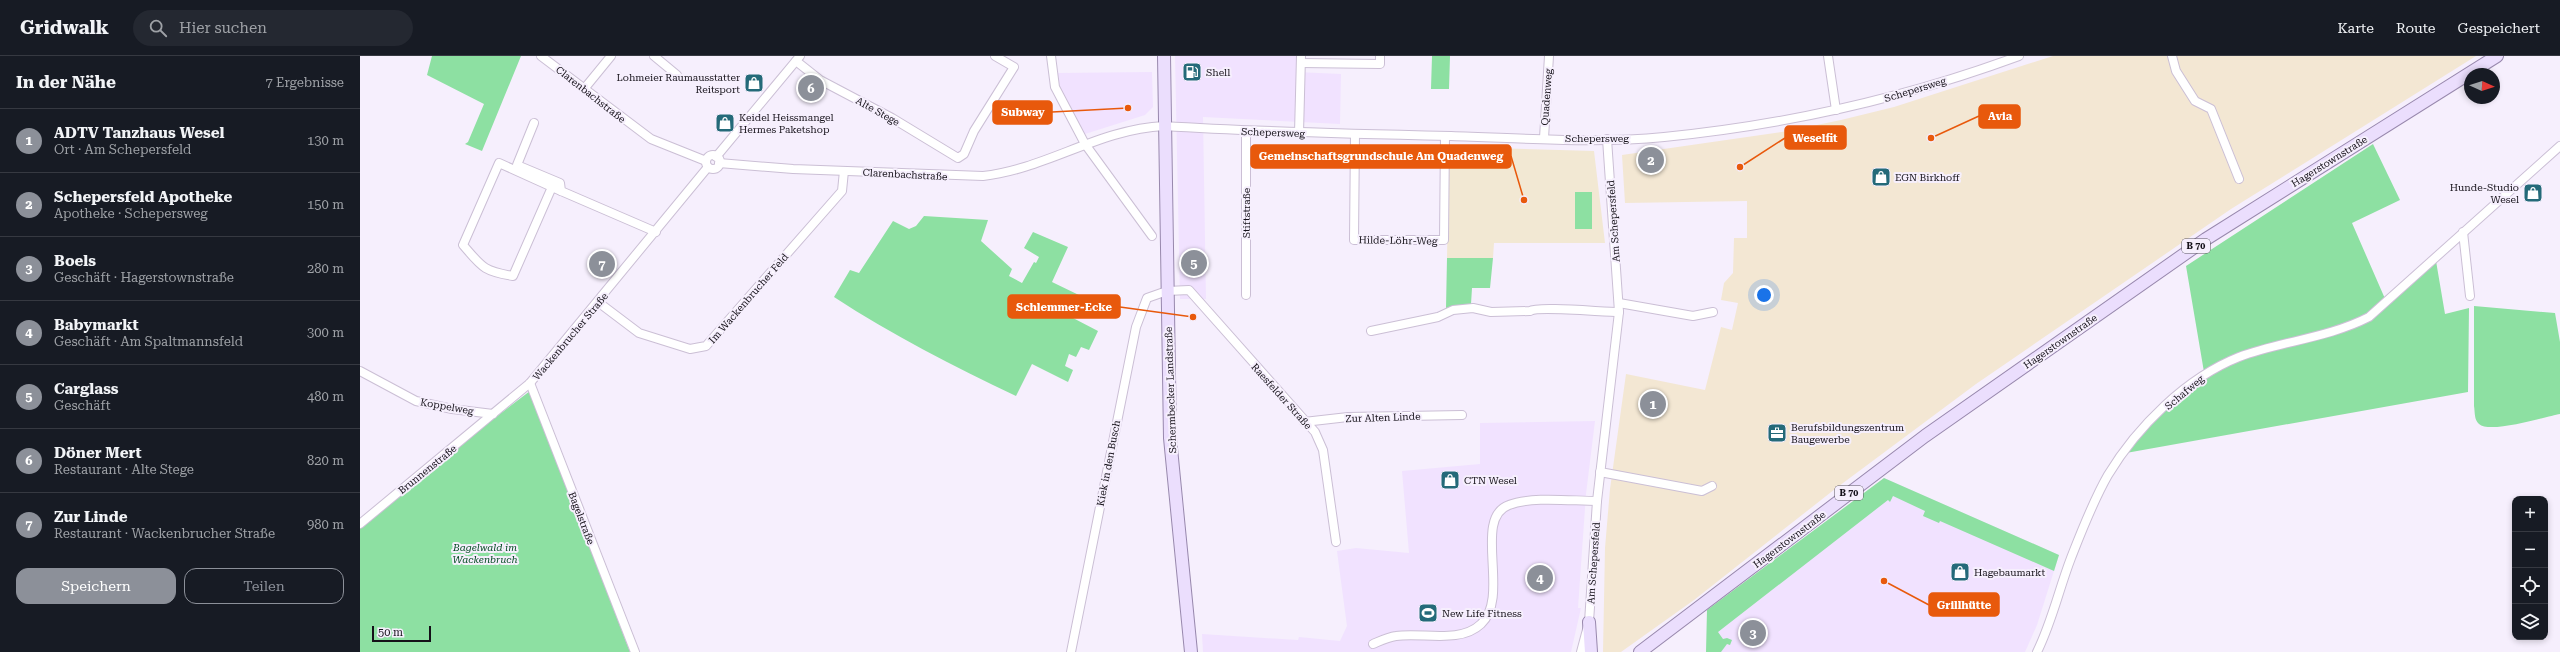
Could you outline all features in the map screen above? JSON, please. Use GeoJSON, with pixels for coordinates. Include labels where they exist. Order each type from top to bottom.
{"type":"FeatureCollection","features":[{"type":"Feature","properties":{"kind":"main road","name":"Schermbecker Landstraße"},"geometry":{"type":"LineString","coordinates":[[1164,56],[1170,438],[1191,652]]}},
{"type":"Feature","properties":{"kind":"main road","name":"Hagerstownstraße"},"geometry":{"type":"LineString","coordinates":[[1640,652],[1925,436],[2206,239],[2497,56]]}},
{"type":"Feature","properties":{"kind":"main road"},"geometry":{"type":"LineString","coordinates":[[1589,622],[1592,652]]}},
{"type":"Feature","properties":{"kind":"street","name":"Clarenbachstraße"},"geometry":{"type":"LineString","coordinates":[[541,56],[651,139],[716,168],[718,160],[844,171],[983,176],[1006,174],[1029,167],[1084,144],[1121,132],[1144,127],[1164,126]]}},
{"type":"Feature","properties":{"kind":"street"},"geometry":{"type":"LineString","coordinates":[[584,89],[612,56]]}},
{"type":"Feature","properties":{"kind":"street"},"geometry":{"type":"LineString","coordinates":[[654,56],[677,75]]}},
{"type":"Feature","properties":{"kind":"street","name":"Alte Stege"},"geometry":{"type":"LineString","coordinates":[[798,58],[820,80],[892,118],[954,158],[962,158],[974,131],[1014,67],[995,56]]}},
{"type":"Feature","properties":{"kind":"street"},"geometry":{"type":"LineString","coordinates":[[1051,56],[1055,87],[1084,144],[1152,236]]}},
{"type":"Feature","properties":{"kind":"street"},"geometry":{"type":"LineString","coordinates":[[1299,132],[1301,59],[1380,64],[1380,56]]}},
{"type":"Feature","properties":{"kind":"street","name":"Quadenweg"},"geometry":{"type":"LineString","coordinates":[[1544,138],[1549,56]]}},
{"type":"Feature","properties":{"kind":"street"},"geometry":{"type":"LineString","coordinates":[[1828,56],[1836,110]]}},
{"type":"Feature","properties":{"kind":"street","name":"Schepersweg"},"geometry":{"type":"LineString","coordinates":[[1164,126],[1246,131],[1607,140],[1670,136],[1777,122],[1836,110],[1897,95],[2017,56]]}},
{"type":"Feature","properties":{"kind":"street"},"geometry":{"type":"LineString","coordinates":[[2172,56],[2176,71],[2195,101],[2211,109],[2239,179]]}},
{"type":"Feature","properties":{"kind":"street"},"geometry":{"type":"LineString","coordinates":[[718,160],[798,58]]}},
{"type":"Feature","properties":{"kind":"street"},"geometry":{"type":"LineString","coordinates":[[534,123],[517,165],[560,183],[561,191]]}},
{"type":"Feature","properties":{"kind":"street","name":"Stiftstraße"},"geometry":{"type":"LineString","coordinates":[[1246,131],[1246,295]]}},
{"type":"Feature","properties":{"kind":"street","name":"Hilde-Löhr-Weg"},"geometry":{"type":"LineString","coordinates":[[1355,134],[1354,240],[1444,240],[1445,136]]}},
{"type":"Feature","properties":{"kind":"street","name":"Am Schepersfeld"},"geometry":{"type":"LineString","coordinates":[[1581,652],[1589,622],[1597,501],[1619,312],[1607,140]]}},
{"type":"Feature","properties":{"kind":"street","name":"Schafweg"},"geometry":{"type":"LineString","coordinates":[[2037,652],[2045,635],[2070,559],[2095,501],[2108,475],[2127,447],[2150,422],[2205,374],[2239,358],[2345,329],[2369,317],[2560,146]]}},
{"type":"Feature","properties":{"kind":"street"},"geometry":{"type":"LineString","coordinates":[[552,187],[513,276],[485,270],[463,245],[499,163],[656,232]]}},
{"type":"Feature","properties":{"kind":"street","name":"Wackenbrucher Straße"},"geometry":{"type":"LineString","coordinates":[[493,414],[530,383],[656,232],[707,164]]}},
{"type":"Feature","properties":{"kind":"street","name":"Im Wackenbrucher Feld"},"geometry":{"type":"LineString","coordinates":[[598,302],[639,333],[690,349],[706,346],[842,191],[844,171]]}},
{"type":"Feature","properties":{"kind":"street"},"geometry":{"type":"LineString","coordinates":[[2463,232],[2470,296]]}},
{"type":"Feature","properties":{"kind":"street","name":"Raesfelder Straße"},"geometry":{"type":"LineString","coordinates":[[1168,291],[1189,290],[1304,422],[1315,432],[1323,450],[1336,542]]}},
{"type":"Feature","properties":{"kind":"street","name":"Kiek in den Busch"},"geometry":{"type":"LineString","coordinates":[[1071,652],[1136,327],[1147,298],[1168,291]]}},
{"type":"Feature","properties":{"kind":"street"},"geometry":{"type":"LineString","coordinates":[[1619,303],[1693,316],[1713,312]]}},
{"type":"Feature","properties":{"kind":"street"},"geometry":{"type":"LineString","coordinates":[[1371,331],[1438,318],[1453,310],[1473,308],[1490,312],[1530,312],[1534,309],[1550,308],[1564,311],[1619,312]]}},
{"type":"Feature","properties":{"kind":"street","name":"Koppelweg"},"geometry":{"type":"LineString","coordinates":[[360,370],[416,401],[452,409],[493,414]]}},
{"type":"Feature","properties":{"kind":"street","name":"Bagelstraße"},"geometry":{"type":"LineString","coordinates":[[530,383],[635,652]]}},
{"type":"Feature","properties":{"kind":"street","name":"Brunnenstraße"},"geometry":{"type":"LineString","coordinates":[[360,524],[493,414]]}},
{"type":"Feature","properties":{"kind":"street","name":"Zur Alten Linde"},"geometry":{"type":"LineString","coordinates":[[1304,422],[1348,417],[1462,415]]}},
{"type":"Feature","properties":{"kind":"street"},"geometry":{"type":"LineString","coordinates":[[1600,472],[1702,491],[1712,486]]}},
{"type":"Feature","properties":{"kind":"street"},"geometry":{"type":"LineString","coordinates":[[1373,644],[1395,636],[1450,635],[1470,631],[1481,625],[1490,614],[1493,600],[1493,529],[1496,515],[1502,508],[1523,502],[1597,501]]}},
{"type":"Feature","properties":{"kind":"shaded area"},"geometry":{"type":"Polygon","coordinates":[[[1175,56],[1296,56],[1296,72],[1341,74],[1340,124],[1203,117],[1206,299],[1180,299],[1175,56]]]}},
{"type":"Feature","properties":{"kind":"shaded area"},"geometry":{"type":"Polygon","coordinates":[[[2053,56],[2476,56],[2231,209],[1976,384],[1835,489],[1694,600],[1621,652],[1603,652],[1605,548],[1610,489],[1626,374],[1705,390],[1721,327],[1732,330],[1738,303],[1721,300],[1724,283],[1733,273],[1734,238],[1747,238],[1747,201],[1625,203],[1622,155],[1788,131],[1841,120],[1894,107],[2053,56]]]}},
{"type":"Feature","properties":{"kind":"shaded area"},"geometry":{"type":"Polygon","coordinates":[[[1152,72],[1153,107],[1145,115],[1085,134],[1082,133],[1059,87],[1057,73],[1152,72]]]}},
{"type":"Feature","properties":{"kind":"shaded area"},"geometry":{"type":"Polygon","coordinates":[[[1449,147],[1594,151],[1605,243],[1494,243],[1493,258],[1447,258],[1449,147]]]}},
{"type":"Feature","properties":{"kind":"shaded area"},"geometry":{"type":"Polygon","coordinates":[[[1595,421],[1586,494],[1578,608],[1581,608],[1571,652],[1203,652],[1202,634],[1298,640],[1299,637],[1340,641],[1347,626],[1337,551],[1356,548],[1409,553],[1402,471],[1480,464],[1480,423],[1595,421]]]}},
{"type":"Feature","properties":{"kind":"shaded area"},"geometry":{"type":"Polygon","coordinates":[[[1884,478],[2059,555],[2037,625],[2025,652],[1708,652],[1708,615],[1884,478]]]}},
{"type":"Feature","properties":{"kind":"green space"},"geometry":{"type":"Polygon","coordinates":[[[432,56],[521,56],[482,151],[465,144],[468,142],[484,104],[427,75],[432,56]]]}},
{"type":"Feature","properties":{"kind":"green space"},"geometry":{"type":"Polygon","coordinates":[[[1432,56],[1450,56],[1449,89],[1431,89],[1432,56]]]}},
{"type":"Feature","properties":{"kind":"green space"},"geometry":{"type":"Polygon","coordinates":[[[2373,144],[2400,200],[2352,223],[2386,301],[2367,315],[2204,372],[2186,266],[2373,144]]]}},
{"type":"Feature","properties":{"kind":"green space"},"geometry":{"type":"Polygon","coordinates":[[[1575,192],[1592,192],[1592,229],[1575,229],[1575,192]]]}},
{"type":"Feature","properties":{"kind":"green space"},"geometry":{"type":"Polygon","coordinates":[[[924,216],[988,220],[981,241],[1012,269],[1009,276],[1022,283],[1034,262],[1036,263],[1039,257],[1024,248],[1033,232],[1068,247],[1052,282],[1083,297],[1073,318],[1098,331],[1089,350],[1081,347],[1076,357],[1069,354],[1065,366],[1073,370],[1068,382],[1032,364],[1016,396],[923,350],[834,297],[850,270],[859,273],[893,221],[909,229],[916,226],[924,216]]]}},
{"type":"Feature","properties":{"kind":"green space"},"geometry":{"type":"Polygon","coordinates":[[[1447,258],[1493,258],[1490,288],[1472,288],[1471,304],[1446,308],[1447,258]]]}},
{"type":"Feature","properties":{"kind":"green space"},"geometry":{"type":"Polygon","coordinates":[[[2436,261],[2445,314],[2469,308],[2468,392],[2126,453],[2160,415],[2207,376],[2240,360],[2354,328],[2436,261]]]}},
{"type":"Feature","properties":{"kind":"green space"},"geometry":{"type":"Polygon","coordinates":[[[2474,306],[2555,313],[2560,342],[2560,414],[2505,426],[2485,427],[2477,422],[2475,418],[2474,406],[2474,306]]]}},
{"type":"Feature","properties":{"kind":"green space","name":"Bagelwald im Wackenbruch"},"geometry":{"type":"Polygon","coordinates":[[[530,391],[630,652],[360,652],[360,528],[453,450],[530,391]]]}},
{"type":"Feature","properties":{"kind":"green space"},"geometry":{"type":"Polygon","coordinates":[[[1884,478],[2059,555],[2054,571],[1940,521],[1939,523],[1923,516],[1925,511],[1893,496],[1890,502],[1888,500],[1718,632],[1723,639],[1727,638],[1732,640],[1730,645],[1727,644],[1721,652],[1706,652],[1707,610],[1884,478]]]}},
{"type":"Feature","properties":{"kind":"place","name":"Shell"},"geometry":{"type":"Point","coordinates":[1192,72]}},
{"type":"Feature","properties":{"kind":"place","name":"Lohmeier Raumausstatter Reitsport"},"geometry":{"type":"Point","coordinates":[754,83]}},
{"type":"Feature","properties":{"kind":"place","name":"Döner Mert"},"geometry":{"type":"Point","coordinates":[811,88]}},
{"type":"Feature","properties":{"kind":"place","name":"Subway"},"geometry":{"type":"Point","coordinates":[1128,108]}},
{"type":"Feature","properties":{"kind":"place","name":"Keidel Heissmangel Hermes Paketshop"},"geometry":{"type":"Point","coordinates":[725,123]}},
{"type":"Feature","properties":{"kind":"place","name":"Avia"},"geometry":{"type":"Point","coordinates":[1931,138]}},
{"type":"Feature","properties":{"kind":"place","name":"Schepersfeld Apotheke"},"geometry":{"type":"Point","coordinates":[1651,160]}},
{"type":"Feature","properties":{"kind":"place","name":"Weselfit"},"geometry":{"type":"Point","coordinates":[1740,167]}},
{"type":"Feature","properties":{"kind":"place","name":"EGN Birkhoff"},"geometry":{"type":"Point","coordinates":[1881,177]}},
{"type":"Feature","properties":{"kind":"place","name":"Hunde-Studio Wesel"},"geometry":{"type":"Point","coordinates":[2533,193]}},
{"type":"Feature","properties":{"kind":"place","name":"Gemeinschaftsgrundschule Am Quadenweg"},"geometry":{"type":"Point","coordinates":[1524,200]}},
{"type":"Feature","properties":{"kind":"place","name":"Carglass"},"geometry":{"type":"Point","coordinates":[1194,263]}},
{"type":"Feature","properties":{"kind":"place","name":"Zur Linde"},"geometry":{"type":"Point","coordinates":[602,264]}},
{"type":"Feature","properties":{"kind":"place","name":"Schlemmer-Ecke"},"geometry":{"type":"Point","coordinates":[1193,317]}},
{"type":"Feature","properties":{"kind":"place","name":"ADTV Tanzhaus Wesel"},"geometry":{"type":"Point","coordinates":[1653,404]}},
{"type":"Feature","properties":{"kind":"place","name":"Berufsbildungszentrum Baugewerbe"},"geometry":{"type":"Point","coordinates":[1777,433]}},
{"type":"Feature","properties":{"kind":"place","name":"CTN Wesel"},"geometry":{"type":"Point","coordinates":[1450,480]}},
{"type":"Feature","properties":{"kind":"place","name":"Hagebaumarkt"},"geometry":{"type":"Point","coordinates":[1960,572]}},
{"type":"Feature","properties":{"kind":"place","name":"Babymarkt"},"geometry":{"type":"Point","coordinates":[1540,578]}},
{"type":"Feature","properties":{"kind":"place","name":"Grillhütte"},"geometry":{"type":"Point","coordinates":[1884,581]}},
{"type":"Feature","properties":{"kind":"place","name":"New Life Fitness"},"geometry":{"type":"Point","coordinates":[1428,613]}},
{"type":"Feature","properties":{"kind":"place","name":"Boels"},"geometry":{"type":"Point","coordinates":[1753,633]}}]}
